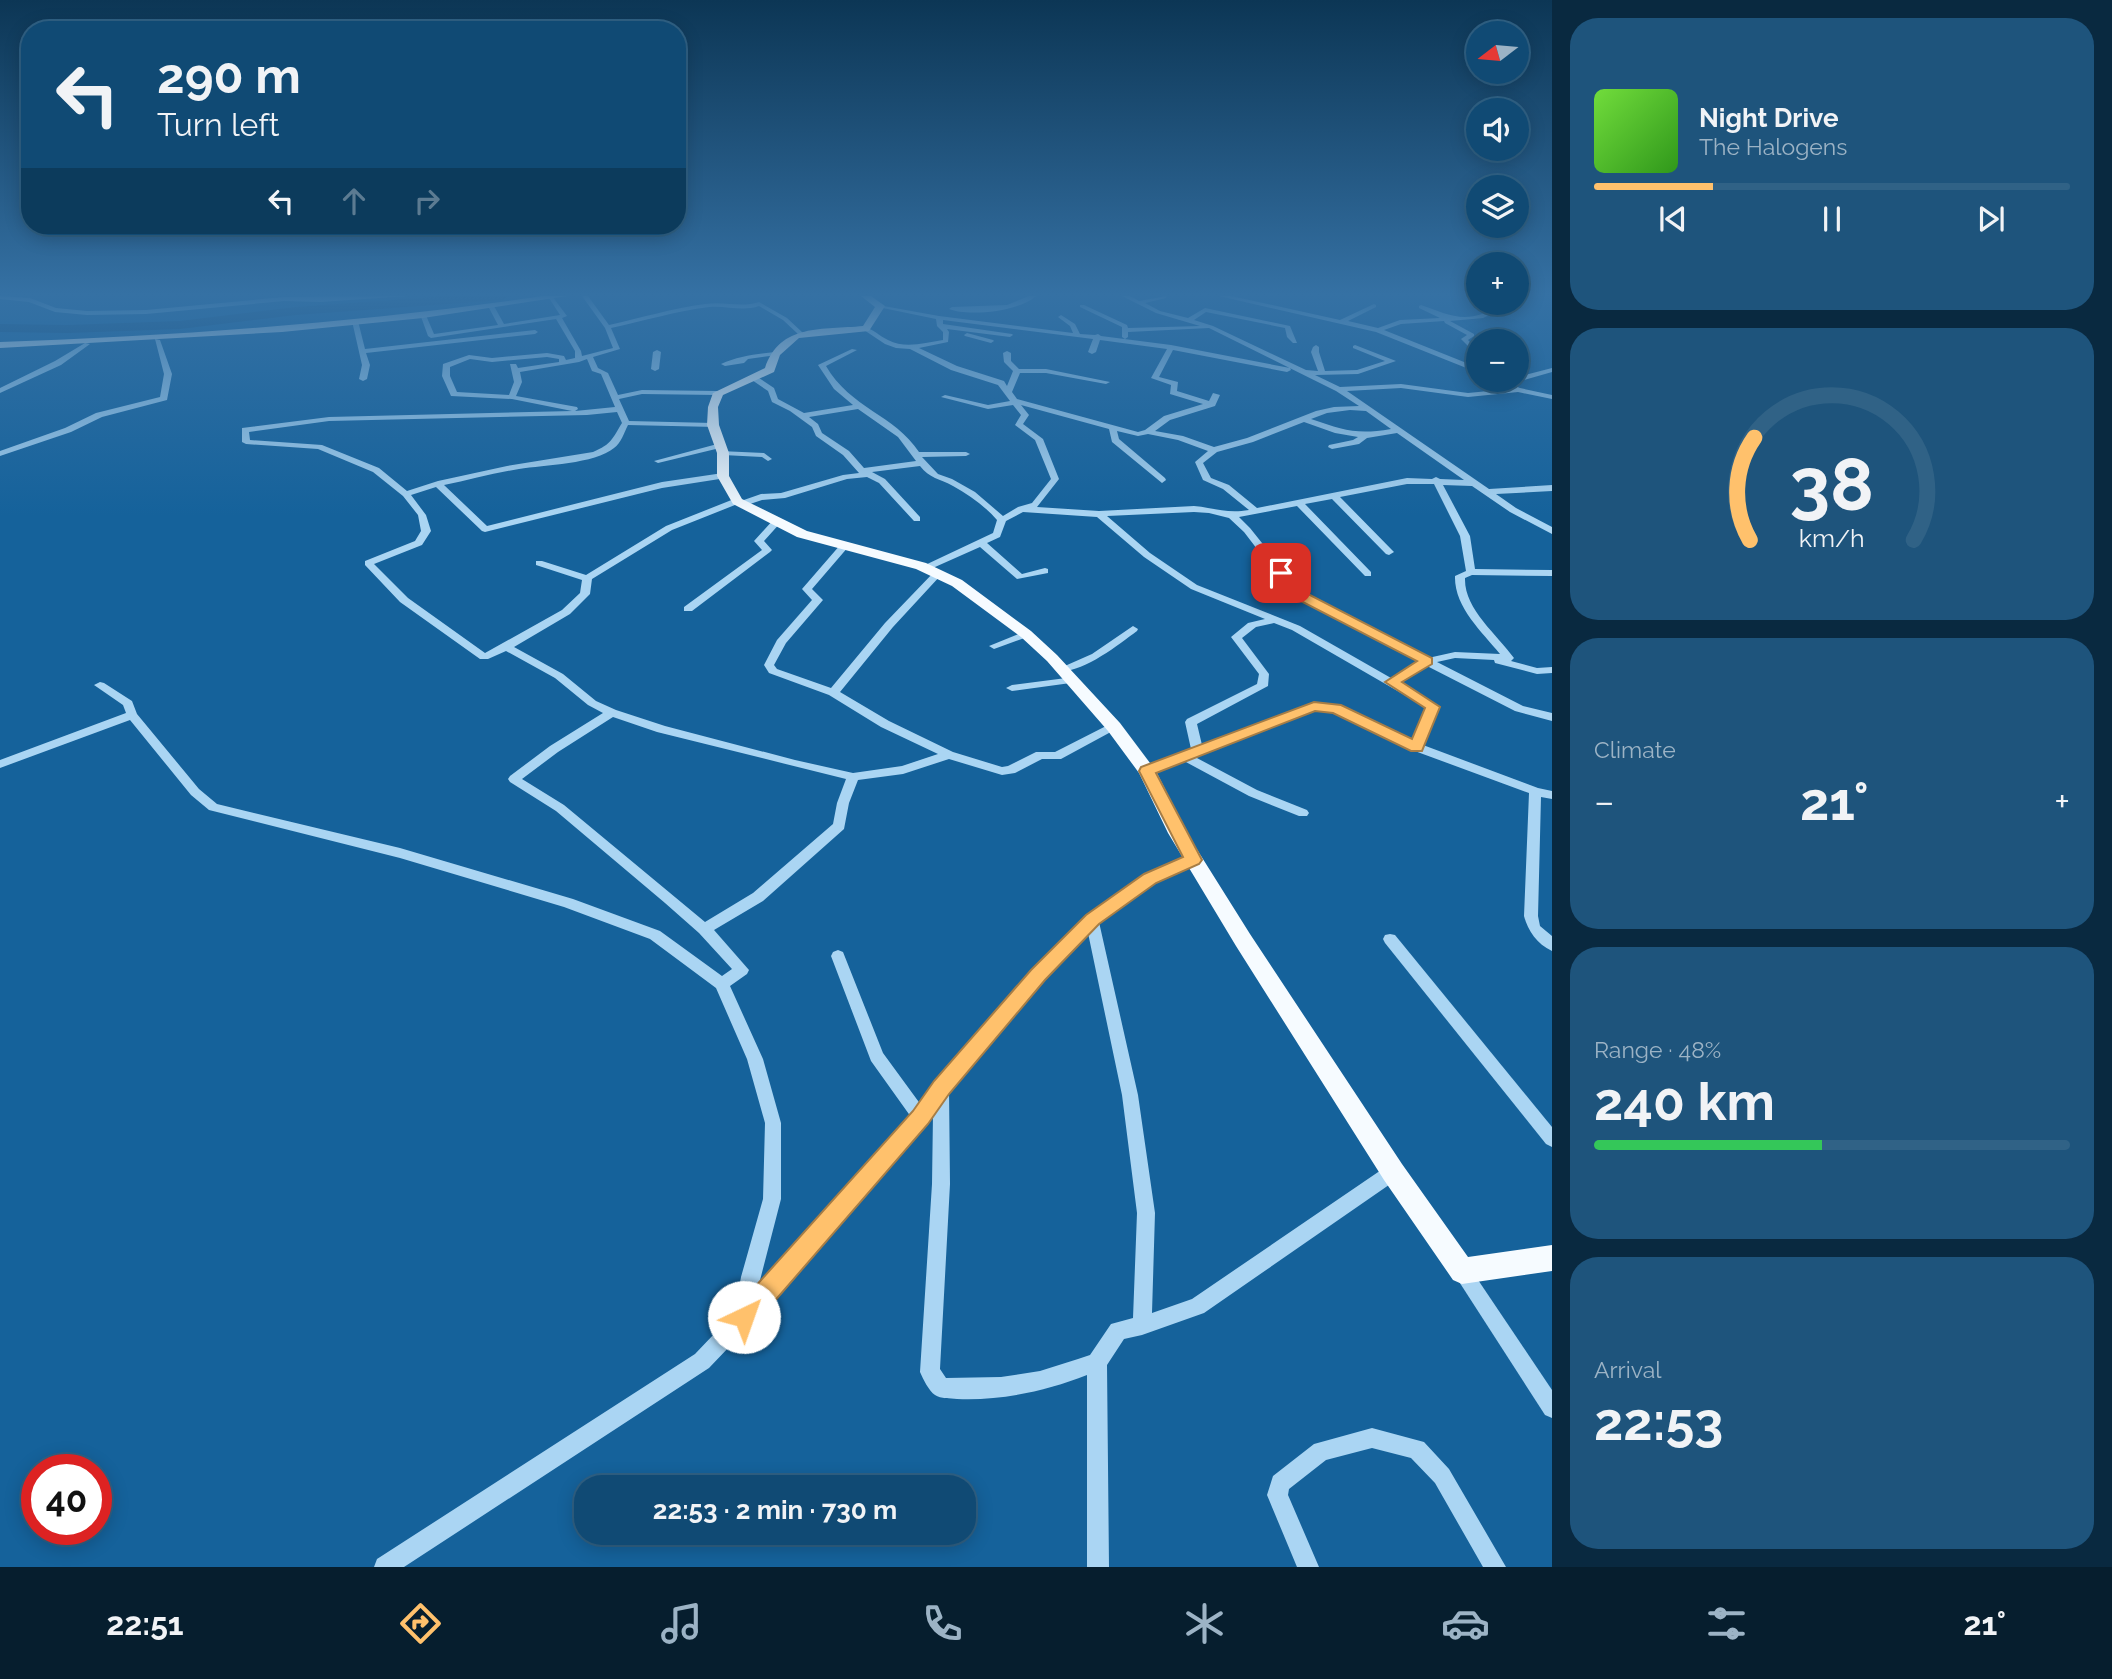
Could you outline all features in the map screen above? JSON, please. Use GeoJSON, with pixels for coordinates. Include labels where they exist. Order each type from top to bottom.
{"type":"FeatureCollection","features":[{"type":"Feature","properties":{"kind":"main road"},"geometry":{"type":"LineString","coordinates":[[770,369],[718,393],[713,407],[713,425],[722,449],[723,477],[741,502],[802,534],[932,571],[966,589],[1026,634],[1069,675],[1115,727],[1147,771],[1193,860],[1393,1172],[1462,1271],[1552,1258]]}},
{"type":"Feature","properties":{"kind":"street"},"geometry":{"type":"LineString","coordinates":[[0,391],[45,369]]}},
{"type":"Feature","properties":{"kind":"street"},"geometry":{"type":"LineString","coordinates":[[0,454],[68,430],[99,415],[164,398],[166,369]]}},
{"type":"Feature","properties":{"kind":"street"},"geometry":{"type":"LineString","coordinates":[[363,379],[365,369]]}},
{"type":"Feature","properties":{"kind":"street"},"geometry":{"type":"LineString","coordinates":[[446,369],[446,376],[454,394],[512,397],[587,413]]}},
{"type":"Feature","properties":{"kind":"street"},"geometry":{"type":"LineString","coordinates":[[512,397],[519,387],[516,371],[527,369]]}},
{"type":"Feature","properties":{"kind":"street"},"geometry":{"type":"LineString","coordinates":[[595,369],[604,373],[626,424]]}},
{"type":"Feature","properties":{"kind":"street"},"geometry":{"type":"LineString","coordinates":[[824,369],[843,395],[903,437],[918,459],[936,476],[990,506],[1002,520]]}},
{"type":"Feature","properties":{"kind":"street"},"geometry":{"type":"LineString","coordinates":[[833,693],[932,571],[997,535],[1002,520],[1021,509],[1035,505],[1055,479],[1039,439],[1018,425],[1025,415],[1001,383],[958,369]]}},
{"type":"Feature","properties":{"kind":"street"},"geometry":{"type":"LineString","coordinates":[[1160,369],[1155,378],[1175,384],[1173,392],[1212,404]]}},
{"type":"Feature","properties":{"kind":"street"},"geometry":{"type":"LineString","coordinates":[[1285,369],[1322,373],[1367,369]]}},
{"type":"Feature","properties":{"kind":"street"},"geometry":{"type":"LineString","coordinates":[[1294,369],[1339,389],[1487,492],[1552,531]]}},
{"type":"Feature","properties":{"kind":"street"},"geometry":{"type":"LineString","coordinates":[[1321,369],[1322,373]]}},
{"type":"Feature","properties":{"kind":"street"},"geometry":{"type":"LineString","coordinates":[[1529,375],[1552,370]]}},
{"type":"Feature","properties":{"kind":"street"},"geometry":{"type":"LineString","coordinates":[[1008,392],[1017,371],[1046,371],[1106,382]]}},
{"type":"Feature","properties":{"kind":"street"},"geometry":{"type":"LineString","coordinates":[[753,377],[771,390],[775,400],[802,416],[815,426],[819,434],[846,453],[862,473],[881,481],[917,519]]}},
{"type":"Feature","properties":{"kind":"street"},"geometry":{"type":"LineString","coordinates":[[1339,389],[1401,386],[1468,395],[1498,392]]}},
{"type":"Feature","properties":{"kind":"street"},"geometry":{"type":"LineString","coordinates":[[615,396],[642,392],[718,393]]}},
{"type":"Feature","properties":{"kind":"street"},"geometry":{"type":"LineString","coordinates":[[1528,392],[1552,397]]}},
{"type":"Feature","properties":{"kind":"street"},"geometry":{"type":"LineString","coordinates":[[1148,432],[1167,418],[1212,404],[1216,395]]}},
{"type":"Feature","properties":{"kind":"street"},"geometry":{"type":"LineString","coordinates":[[945,397],[988,407],[1016,401],[1113,429],[1180,438],[1214,450]]}},
{"type":"Feature","properties":{"kind":"street"},"geometry":{"type":"LineString","coordinates":[[802,416],[857,407]]}},
{"type":"Feature","properties":{"kind":"street"},"geometry":{"type":"LineString","coordinates":[[587,578],[585,594],[566,612],[484,657],[404,600],[368,563],[419,543],[426,531],[422,516],[405,494],[376,470],[319,447],[246,442],[245,430],[329,419],[587,413],[620,409]]}},
{"type":"Feature","properties":{"kind":"street"},"geometry":{"type":"LineString","coordinates":[[1254,510],[1226,487],[1207,480],[1199,462],[1214,450],[1335,409],[1367,409]]}},
{"type":"Feature","properties":{"kind":"street"},"geometry":{"type":"LineString","coordinates":[[1304,419],[1338,431],[1365,436],[1399,430]]}},
{"type":"Feature","properties":{"kind":"street"},"geometry":{"type":"LineString","coordinates":[[626,424],[713,425]]}},
{"type":"Feature","properties":{"kind":"street"},"geometry":{"type":"LineString","coordinates":[[405,494],[438,484],[598,452],[617,442],[620,431],[626,424]]}},
{"type":"Feature","properties":{"kind":"street"},"geometry":{"type":"LineString","coordinates":[[1113,429],[1115,440],[1162,480]]}},
{"type":"Feature","properties":{"kind":"street"},"geometry":{"type":"LineString","coordinates":[[1332,447],[1356,442],[1365,436]]}},
{"type":"Feature","properties":{"kind":"street"},"geometry":{"type":"LineString","coordinates":[[658,461],[722,449],[768,459]]}},
{"type":"Feature","properties":{"kind":"street"},"geometry":{"type":"LineString","coordinates":[[539,563],[587,578],[669,528],[741,502],[782,496],[823,485],[823,482],[918,459],[966,454]]}},
{"type":"Feature","properties":{"kind":"street"},"geometry":{"type":"LineString","coordinates":[[438,484],[485,528],[649,488],[723,477]]}},
{"type":"Feature","properties":{"kind":"street"},"geometry":{"type":"LineString","coordinates":[[1232,516],[1406,481],[1436,480],[1458,485],[1474,483]]}},
{"type":"Feature","properties":{"kind":"street"},"geometry":{"type":"LineString","coordinates":[[1436,480],[1465,536],[1471,572]]}},
{"type":"Feature","properties":{"kind":"street"},"geometry":{"type":"LineString","coordinates":[[1487,492],[1552,488]]}},
{"type":"Feature","properties":{"kind":"street"},"geometry":{"type":"LineString","coordinates":[[1334,496],[1389,552]]}},
{"type":"Feature","properties":{"kind":"street"},"geometry":{"type":"LineString","coordinates":[[1298,502],[1368,574]]}},
{"type":"Feature","properties":{"kind":"street"},"geometry":{"type":"LineString","coordinates":[[1021,509],[1098,514],[1194,509],[1232,516],[1247,530],[1297,594],[1519,709],[1552,717]]}},
{"type":"Feature","properties":{"kind":"street"},"geometry":{"type":"LineString","coordinates":[[1098,514],[1147,555],[1194,587],[1296,628],[1433,707],[1416,747]]}},
{"type":"Feature","properties":{"kind":"street"},"geometry":{"type":"LineString","coordinates":[[688,609],[767,550],[759,541],[777,522]]}},
{"type":"Feature","properties":{"kind":"street"},"geometry":{"type":"LineString","coordinates":[[981,543],[1020,577],[1045,571]]}},
{"type":"Feature","properties":{"kind":"street"},"geometry":{"type":"LineString","coordinates":[[844,546],[807,589],[818,600],[781,642],[769,665],[773,671],[833,693],[949,755],[1002,771],[1011,770],[1040,755],[1057,756],[1115,727]]}},
{"type":"Feature","properties":{"kind":"street"},"geometry":{"type":"LineString","coordinates":[[1392,682],[1427,661],[1455,655],[1509,657],[1465,602],[1458,584],[1460,576],[1471,572],[1552,573]]}},
{"type":"Feature","properties":{"kind":"street"},"geometry":{"type":"LineString","coordinates":[[1198,752],[1191,722],[1262,686],[1264,674],[1236,637],[1252,625],[1274,620]]}},
{"type":"Feature","properties":{"kind":"street"},"geometry":{"type":"LineString","coordinates":[[1012,688],[1069,675],[1133,629]]}},
{"type":"Feature","properties":{"kind":"street"},"geometry":{"type":"LineString","coordinates":[[994,646],[1026,634]]}},
{"type":"Feature","properties":{"kind":"street"},"geometry":{"type":"LineString","coordinates":[[506,647],[559,676],[592,703],[612,713],[661,729],[853,777],[903,770],[949,755]]}},
{"type":"Feature","properties":{"kind":"street"},"geometry":{"type":"LineString","coordinates":[[1482,656],[1519,668],[1552,670]]}},
{"type":"Feature","properties":{"kind":"street"},"geometry":{"type":"LineString","coordinates":[[100,685],[128,704],[132,715],[195,792],[213,807],[400,853],[568,903],[655,935],[722,984],[755,1059],[773,1123],[772,1199],[750,1277],[744,1317]]}},
{"type":"Feature","properties":{"kind":"street"},"geometry":{"type":"LineString","coordinates":[[1147,771],[1314,706],[1336,709],[1416,747],[1535,791],[1552,794]]}},
{"type":"Feature","properties":{"kind":"street"},"geometry":{"type":"LineString","coordinates":[[612,713],[554,749],[514,779],[560,808],[704,929],[742,970],[722,984]]}},
{"type":"Feature","properties":{"kind":"street"},"geometry":{"type":"LineString","coordinates":[[0,764],[132,715]]}},
{"type":"Feature","properties":{"kind":"street"},"geometry":{"type":"LineString","coordinates":[[1184,756],[1253,793],[1303,813]]}},
{"type":"Feature","properties":{"kind":"street"},"geometry":{"type":"LineString","coordinates":[[704,929],[758,897],[839,826],[853,777]]}},
{"type":"Feature","properties":{"kind":"street"},"geometry":{"type":"LineString","coordinates":[[1535,791],[1531,916],[1534,928],[1552,945]]}},
{"type":"Feature","properties":{"kind":"street"},"geometry":{"type":"LineString","coordinates":[[385,1567],[702,1361],[920,1118],[941,1088],[1038,975],[1092,919],[1150,878],[1193,860]]}},
{"type":"Feature","properties":{"kind":"street"},"geometry":{"type":"LineString","coordinates":[[1092,919],[1117,1027],[1120,1059],[1130,1095],[1143,1186],[1146,1213],[1142,1326]]}},
{"type":"Feature","properties":{"kind":"street"},"geometry":{"type":"LineString","coordinates":[[1390,939],[1552,1139]]}},
{"type":"Feature","properties":{"kind":"street"},"geometry":{"type":"LineString","coordinates":[[838,956],[877,1056],[920,1118]]}},
{"type":"Feature","properties":{"kind":"street"},"geometry":{"type":"LineString","coordinates":[[941,1088],[942,1184],[930,1372],[941,1388],[1003,1388],[1061,1376],[1097,1362]]}},
{"type":"Feature","properties":{"kind":"street"},"geometry":{"type":"LineString","coordinates":[[1098,1567],[1097,1362],[1118,1331],[1142,1326],[1197,1306],[1393,1172]]}},
{"type":"Feature","properties":{"kind":"street"},"geometry":{"type":"LineString","coordinates":[[1462,1271],[1552,1408]]}},
{"type":"Feature","properties":{"kind":"street"},"geometry":{"type":"LineString","coordinates":[[1308,1567],[1277,1495],[1280,1483],[1321,1451],[1372,1438],[1417,1449],[1442,1476],[1495,1567]]}},
{"type":"Feature","properties":{"kind":"route"},"geometry":{"type":"LineString","coordinates":[[744,1317],[920,1118],[941,1088],[1038,975],[1092,919],[1150,878],[1193,860],[1147,771],[1314,706],[1336,709],[1416,747],[1433,707],[1392,682],[1427,661],[1297,594],[1281,573]]}}]}
